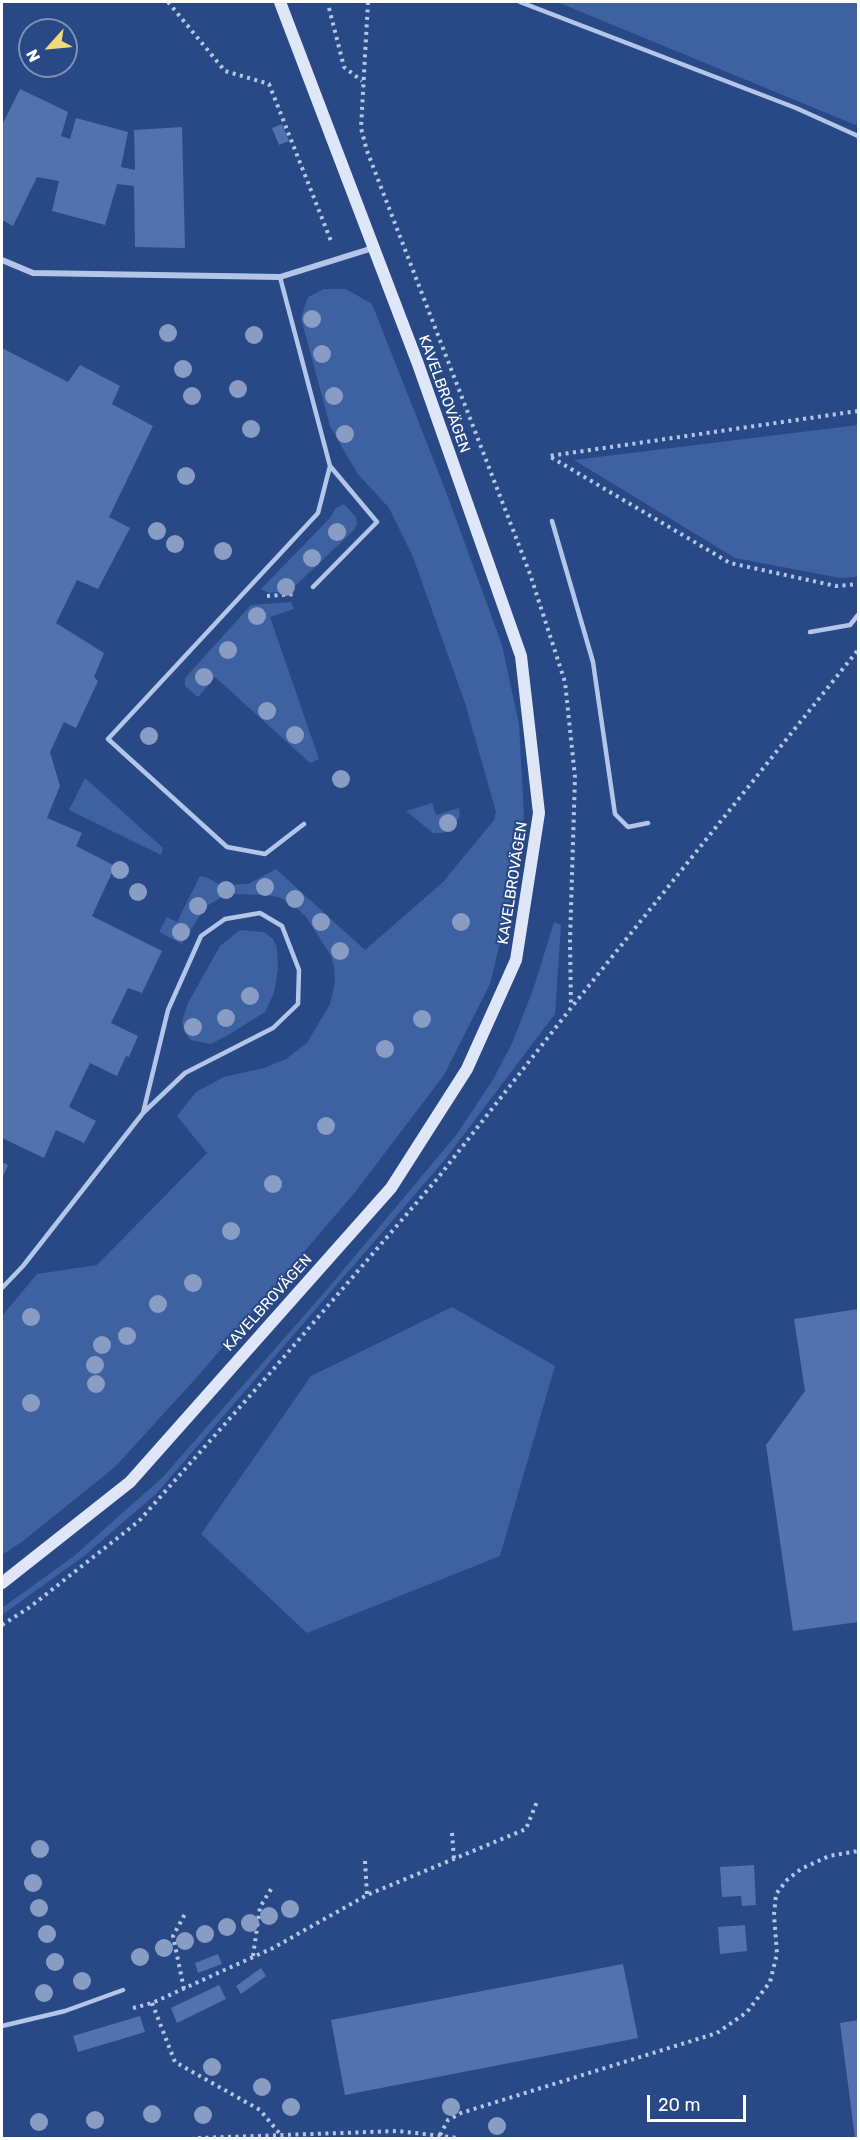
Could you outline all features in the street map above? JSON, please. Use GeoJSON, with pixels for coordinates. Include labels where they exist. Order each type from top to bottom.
{"type":"FeatureCollection","features":[{"type":"Feature","properties":{"kind":"main road","name":"KAVELBROVÄGEN"},"geometry":{"type":"LineString","coordinates":[[2,1583],[130,1482],[391,1188],[467,1069],[516,960],[539,813],[521,656],[418,364],[280,2]]}},
{"type":"Feature","properties":{"kind":"street"},"geometry":{"type":"LineString","coordinates":[[2,260],[33,273],[279,277],[373,248]]}},
{"type":"Feature","properties":{"kind":"lane"},"geometry":{"type":"LineString","coordinates":[[520,2],[796,108],[858,136]]}},
{"type":"Feature","properties":{"kind":"lane"},"geometry":{"type":"LineString","coordinates":[[279,277],[330,466],[377,522],[313,587]]}},
{"type":"Feature","properties":{"kind":"lane"},"geometry":{"type":"LineString","coordinates":[[304,824],[265,854],[227,848],[108,739],[318,513],[330,466]]}},
{"type":"Feature","properties":{"kind":"lane"},"geometry":{"type":"LineString","coordinates":[[552,521],[593,662],[615,814],[628,827],[648,823]]}},
{"type":"Feature","properties":{"kind":"lane"},"geometry":{"type":"LineString","coordinates":[[810,632],[850,625],[858,615]]}},
{"type":"Feature","properties":{"kind":"lane"},"geometry":{"type":"LineString","coordinates":[[2,1288],[23,1266],[143,1113],[184,1073],[273,1028],[298,1004],[299,970],[282,926],[260,913],[225,919],[201,936],[168,1010],[143,1113]]}},
{"type":"Feature","properties":{"kind":"lane"},"geometry":{"type":"LineString","coordinates":[[2,2026],[65,2012],[123,1990]]}},
{"type":"Feature","properties":{"kind":"path"},"geometry":{"type":"LineString","coordinates":[[168,2],[225,71],[269,84],[325,224]]}},
{"type":"Feature","properties":{"kind":"path"},"geometry":{"type":"LineString","coordinates":[[329,8],[344,67],[363,82]]}},
{"type":"Feature","properties":{"kind":"path"},"geometry":{"type":"LineString","coordinates":[[858,411],[549,456],[730,563],[836,586],[858,584]]}},
{"type":"Feature","properties":{"kind":"path"},"geometry":{"type":"LineString","coordinates":[[245,591],[256,596],[290,596],[313,587]]}},
{"type":"Feature","properties":{"kind":"path"},"geometry":{"type":"LineString","coordinates":[[2,1625],[30,1607],[139,1521],[271,1372],[437,1179],[858,650]]}},
{"type":"Feature","properties":{"kind":"path"},"geometry":{"type":"LineString","coordinates":[[273,1886],[260,1907],[253,1957],[367,1895],[526,1829],[538,1799]]}},
{"type":"Feature","properties":{"kind":"path"},"geometry":{"type":"LineString","coordinates":[[452,1833],[453,1859]]}},
{"type":"Feature","properties":{"kind":"path"},"geometry":{"type":"LineString","coordinates":[[440,2135],[448,2120],[461,2113],[717,2033],[747,2012],[770,1982],[777,1954],[774,1915],[776,1894],[787,1880],[801,1869],[829,1856],[858,1851]]}},
{"type":"Feature","properties":{"kind":"path"},"geometry":{"type":"LineString","coordinates":[[365,1861],[367,1895]]}},
{"type":"Feature","properties":{"kind":"path"},"geometry":{"type":"LineString","coordinates":[[184,1989],[173,1936],[186,1912]]}},
{"type":"Feature","properties":{"kind":"path"},"geometry":{"type":"LineString","coordinates":[[152,2003],[175,2062],[260,2110],[280,2135]]}},
{"type":"Feature","properties":{"kind":"path"},"geometry":{"type":"LineString","coordinates":[[198,2139],[398,2131],[458,2139]]}},
{"type":"Feature","properties":{"kind":"shaded area"},"geometry":{"type":"Polygon","coordinates":[[[557,2],[858,2],[858,126],[557,2]]]}},
{"type":"Feature","properties":{"kind":"shaded area"},"geometry":{"type":"Polygon","coordinates":[[[324,289],[346,289],[372,304],[445,489],[502,645],[519,724],[524,816],[510,901],[490,984],[444,1075],[356,1191],[198,1376],[115,1467],[23,1541],[2,1555],[2,1316],[37,1274],[97,1265],[207,1153],[177,1116],[196,1092],[224,1077],[264,1068],[286,1059],[307,1043],[330,1004],[335,982],[331,956],[307,918],[293,904],[278,897],[266,895],[234,894],[222,897],[205,907],[182,944],[159,932],[167,917],[177,922],[200,876],[220,885],[248,884],[276,869],[365,950],[443,882],[494,820],[496,812],[465,703],[413,557],[389,508],[357,473],[330,426],[301,318],[308,297],[324,289]]]}},
{"type":"Feature","properties":{"kind":"shaded area"},"geometry":{"type":"Polygon","coordinates":[[[858,425],[858,577],[840,578],[735,558],[574,460],[858,425]]]}},
{"type":"Feature","properties":{"kind":"shaded area"},"geometry":{"type":"Polygon","coordinates":[[[344,504],[356,517],[357,524],[354,530],[291,590],[269,593],[261,589],[329,519],[336,508],[344,504]]]}},
{"type":"Feature","properties":{"kind":"shaded area"},"geometry":{"type":"Polygon","coordinates":[[[291,602],[294,609],[270,617],[319,759],[310,763],[215,677],[198,697],[185,686],[185,678],[251,605],[291,602]]]}},
{"type":"Feature","properties":{"kind":"shaded area"},"geometry":{"type":"Polygon","coordinates":[[[85,778],[163,848],[161,855],[69,810],[85,778]]]}},
{"type":"Feature","properties":{"kind":"shaded area"},"geometry":{"type":"Polygon","coordinates":[[[432,803],[436,815],[459,808],[460,816],[451,829],[442,833],[433,833],[406,811],[432,803]]]}},
{"type":"Feature","properties":{"kind":"shaded area"},"geometry":{"type":"Polygon","coordinates":[[[554,922],[561,925],[555,1014],[443,1162],[156,1494],[84,1556],[2,1615],[2,1608],[74,1556],[163,1477],[329,1287],[457,1134],[494,1078],[513,1041],[534,987],[554,922]]]}},
{"type":"Feature","properties":{"kind":"shaded area"},"geometry":{"type":"Polygon","coordinates":[[[240,930],[264,932],[273,939],[277,948],[278,969],[274,993],[265,1012],[230,1034],[211,1044],[191,1040],[185,1033],[182,1022],[187,1005],[220,946],[240,930]]]}},
{"type":"Feature","properties":{"kind":"shaded area"},"geometry":{"type":"Polygon","coordinates":[[[452,1307],[555,1366],[500,1556],[307,1633],[201,1534],[311,1376],[452,1307]]]}},
{"type":"Feature","properties":{"kind":"building"},"geometry":{"type":"Polygon","coordinates":[[[20,89],[68,112],[61,136],[70,139],[76,118],[128,132],[121,167],[135,170],[134,130],[182,127],[185,248],[135,247],[134,186],[117,184],[105,225],[52,211],[59,181],[37,177],[13,226],[2,220],[2,125],[20,89]]]}},
{"type":"Feature","properties":{"kind":"building"},"geometry":{"type":"Polygon","coordinates":[[[282,124],[289,141],[279,145],[272,128],[282,124]]]}},
{"type":"Feature","properties":{"kind":"building"},"geometry":{"type":"Polygon","coordinates":[[[2,348],[68,382],[80,365],[120,386],[112,404],[153,426],[109,517],[130,528],[98,589],[77,580],[56,623],[104,653],[94,677],[98,681],[76,728],[64,722],[50,752],[60,786],[47,818],[82,833],[76,846],[115,866],[92,916],[162,951],[142,993],[128,988],[111,1023],[138,1036],[129,1057],[126,1056],[117,1076],[90,1063],[69,1107],[96,1121],[84,1143],[56,1130],[44,1158],[2,1138],[2,348]]]}},
{"type":"Feature","properties":{"kind":"building"},"geometry":{"type":"Polygon","coordinates":[[[2,1162],[8,1165],[2,1179],[2,1162]]]}},
{"type":"Feature","properties":{"kind":"building"},"geometry":{"type":"Polygon","coordinates":[[[858,1309],[858,1622],[793,1631],[766,1445],[805,1391],[794,1319],[858,1309]]]}},
{"type":"Feature","properties":{"kind":"building"},"geometry":{"type":"Polygon","coordinates":[[[754,1865],[756,1905],[742,1906],[741,1896],[722,1897],[720,1867],[754,1865]]]}},
{"type":"Feature","properties":{"kind":"building"},"geometry":{"type":"Polygon","coordinates":[[[745,1925],[747,1951],[720,1954],[718,1927],[745,1925]]]}},
{"type":"Feature","properties":{"kind":"building"},"geometry":{"type":"Polygon","coordinates":[[[218,1954],[222,1964],[198,1973],[195,1963],[218,1954]]]}},
{"type":"Feature","properties":{"kind":"building"},"geometry":{"type":"Polygon","coordinates":[[[623,1964],[638,2038],[345,2095],[331,2020],[623,1964]]]}},
{"type":"Feature","properties":{"kind":"building"},"geometry":{"type":"Polygon","coordinates":[[[261,1968],[266,1976],[241,1994],[236,1986],[261,1968]]]}},
{"type":"Feature","properties":{"kind":"building"},"geometry":{"type":"Polygon","coordinates":[[[219,1985],[226,1999],[177,2023],[171,2008],[219,1985]]]}},
{"type":"Feature","properties":{"kind":"building"},"geometry":{"type":"Polygon","coordinates":[[[140,2016],[145,2032],[78,2052],[73,2036],[140,2016]]]}},
{"type":"Feature","properties":{"kind":"building"},"geometry":{"type":"Polygon","coordinates":[[[858,2020],[858,2138],[855,2138],[840,2023],[858,2020]]]}}]}
